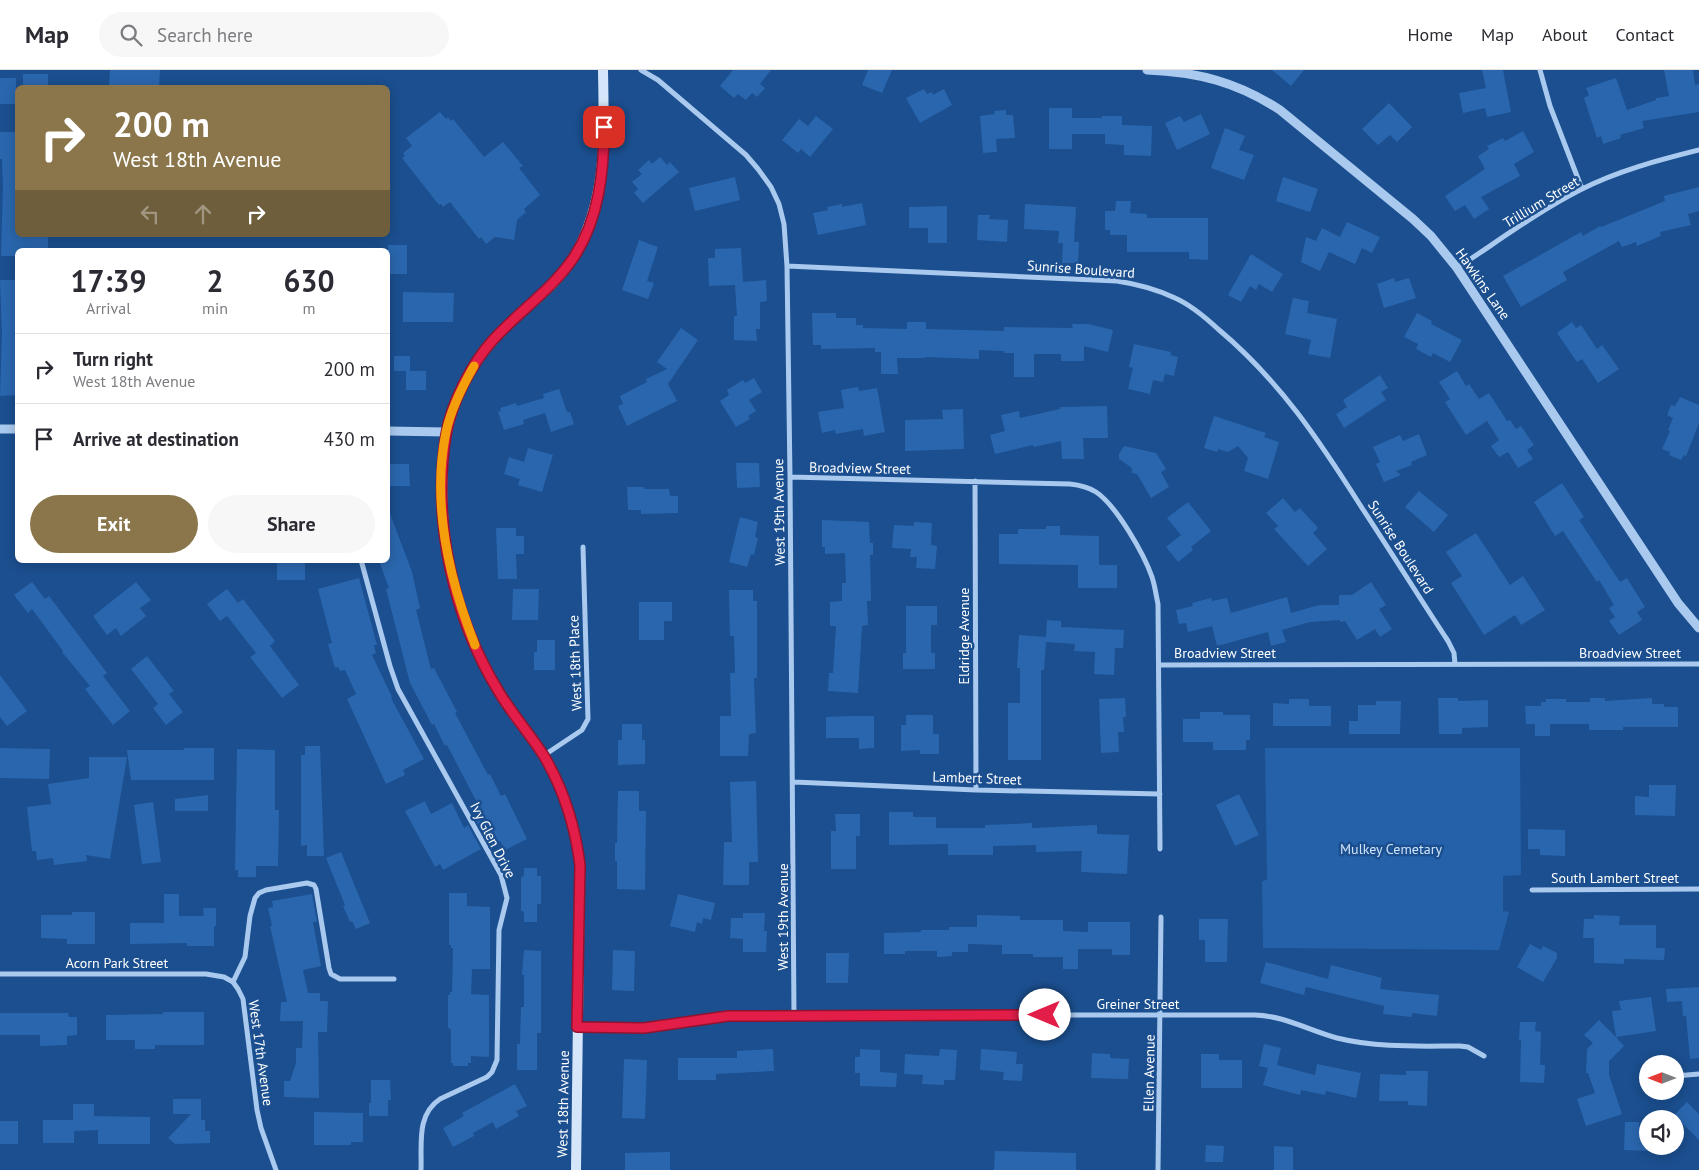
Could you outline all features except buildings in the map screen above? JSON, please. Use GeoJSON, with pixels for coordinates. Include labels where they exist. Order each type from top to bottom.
{"type":"FeatureCollection","features":[{"type":"Feature","properties":{"kind":"main road","name":"West 18th Avenue"},"geometry":{"type":"LineString","coordinates":[[576,1170],[580,865],[577,840],[570,811],[558,782],[543,756],[499,693],[486,670],[464,617],[454,587],[447,551],[443,519],[442,480],[446,432],[462,387],[474,365],[492,340],[541,297],[559,277],[574,256],[586,232],[597,200],[602,173],[604,144],[603,70]]}},
{"type":"Feature","properties":{"kind":"street","name":"West 19th Avenue"},"geometry":{"type":"LineString","coordinates":[[642,70],[658,80],[746,155],[772,187],[784,224],[787,266],[794,782],[794,1016]]}},
{"type":"Feature","properties":{"kind":"street","name":"Hawkins Lane"},"geometry":{"type":"LineString","coordinates":[[1147,70],[1182,72],[1201,76],[1235,86],[1266,101],[1280,110],[1431,236],[1457,268],[1678,603],[1699,628]]}},
{"type":"Feature","properties":{"kind":"street"},"geometry":{"type":"LineString","coordinates":[[1540,70],[1550,106],[1582,189]]}},
{"type":"Feature","properties":{"kind":"street","name":"Trillium Street"},"geometry":{"type":"LineString","coordinates":[[1457,268],[1563,198],[1621,173],[1699,150]]}},
{"type":"Feature","properties":{"kind":"street","name":"Sunrise Boulevard"},"geometry":{"type":"LineString","coordinates":[[787,266],[1117,281],[1154,289],[1177,298],[1201,314],[1228,337],[1284,394],[1321,444],[1448,641],[1454,653],[1455,664]]}},
{"type":"Feature","properties":{"kind":"street"},"geometry":{"type":"LineString","coordinates":[[0,429],[15,429]]}},
{"type":"Feature","properties":{"kind":"street"},"geometry":{"type":"LineString","coordinates":[[390,431],[446,432]]}},
{"type":"Feature","properties":{"kind":"street","name":"Broadview Street"},"geometry":{"type":"LineString","coordinates":[[790,478],[976,481],[1079,485],[1088,488],[1106,500],[1120,518],[1152,575],[1158,604],[1159,665],[1699,664]]}},
{"type":"Feature","properties":{"kind":"street","name":"Eldridge Avenue"},"geometry":{"type":"LineString","coordinates":[[976,481],[976,790]]}},
{"type":"Feature","properties":{"kind":"street","name":"West 18th Place"},"geometry":{"type":"LineString","coordinates":[[543,756],[582,730],[588,719],[583,547]]}},
{"type":"Feature","properties":{"kind":"street","name":"Ivy Glen Drive"},"geometry":{"type":"LineString","coordinates":[[362,563],[398,689],[501,876],[507,898],[498,930],[497,1060],[492,1072],[487,1077],[433,1103],[424,1118],[422,1126],[421,1170]]}},
{"type":"Feature","properties":{"kind":"street"},"geometry":{"type":"LineString","coordinates":[[1159,665],[1160,849]]}},
{"type":"Feature","properties":{"kind":"street","name":"Lambert Street"},"geometry":{"type":"LineString","coordinates":[[794,782],[976,790],[1160,794]]}},
{"type":"Feature","properties":{"kind":"street"},"geometry":{"type":"LineString","coordinates":[[232,982],[245,957],[251,907],[255,898],[259,893],[266,890],[306,883],[314,885],[328,968],[331,974],[335,978],[340,979],[394,979]]}},
{"type":"Feature","properties":{"kind":"street","name":"South Lambert Street"},"geometry":{"type":"LineString","coordinates":[[1532,890],[1699,889]]}},
{"type":"Feature","properties":{"kind":"street","name":"Ellen Avenue"},"geometry":{"type":"LineString","coordinates":[[1158,1170],[1161,916]]}},
{"type":"Feature","properties":{"kind":"street","name":"Acorn Park Street"},"geometry":{"type":"LineString","coordinates":[[0,974],[206,974],[224,977],[232,982]]}},
{"type":"Feature","properties":{"kind":"street","name":"West 17th Avenue"},"geometry":{"type":"LineString","coordinates":[[232,982],[243,999],[259,1119],[276,1170]]}},
{"type":"Feature","properties":{"kind":"street","name":"Greiner Street"},"geometry":{"type":"LineString","coordinates":[[577,1027],[644,1028],[728,1016],[1273,1016],[1336,1038],[1361,1043],[1397,1046],[1460,1046],[1468,1047],[1484,1056]]}},
{"type":"Feature","properties":{"kind":"street"},"geometry":{"type":"LineString","coordinates":[[1684,1075],[1699,1074]]}},
{"type":"Feature","properties":{"kind":"green space","name":"Mulkey Cemetary"},"geometry":{"type":"Polygon","coordinates":[[[1265,748],[1520,748],[1521,875],[1503,876],[1503,911],[1509,912],[1499,950],[1263,948],[1262,881],[1267,880],[1265,748]]]}},
{"type":"Feature","properties":{"kind":"slow traffic"},"geometry":{"type":"LineString","coordinates":[[474,366],[462,387],[446,432],[442,480],[443,519],[454,587],[475,645]]}},
{"type":"Feature","properties":{"kind":"route"},"geometry":{"type":"LineString","coordinates":[[604,127],[602,173],[597,200],[586,232],[574,256],[559,277],[541,297],[492,340],[474,365],[462,387],[446,432],[442,480],[443,519],[447,551],[454,587],[464,617],[486,670],[499,693],[543,756],[558,782],[570,811],[577,840],[580,865],[577,1027],[644,1028],[728,1016],[1045,1015]]}}]}
